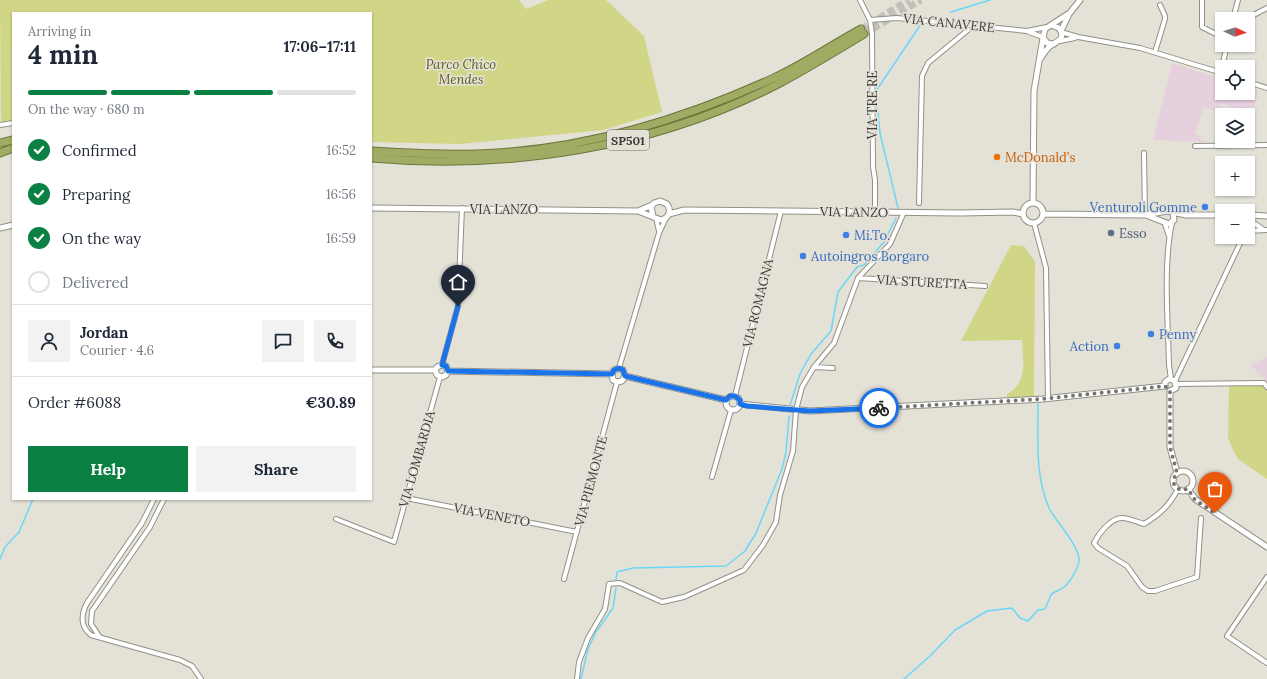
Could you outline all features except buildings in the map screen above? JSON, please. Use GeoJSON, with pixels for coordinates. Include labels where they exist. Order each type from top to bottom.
{"type":"FeatureCollection","features":[{"type":"Feature","properties":{"kind":"highway","name":"SP501"},"geometry":{"type":"LineString","coordinates":[[372,151],[432,155],[478,154],[526,150],[573,144],[650,126],[707,107],[775,77],[862,32],[779,83],[710,114],[651,134],[608,145],[529,158],[478,162],[411,162],[372,158]]}},
{"type":"Feature","properties":{"kind":"highway"},"geometry":{"type":"LineString","coordinates":[[1,143],[12,140]]}},
{"type":"Feature","properties":{"kind":"highway"},"geometry":{"type":"LineString","coordinates":[[1,152],[12,148]]}},
{"type":"Feature","properties":{"kind":"street","name":"VIA TRE RE"},"geometry":{"type":"LineString","coordinates":[[860,0],[870,20],[872,34],[873,167],[875,180],[875,212]]}},
{"type":"Feature","properties":{"kind":"street"},"geometry":{"type":"LineString","coordinates":[[1060,40],[1061,31],[1069,14],[1080,0]]}},
{"type":"Feature","properties":{"kind":"street"},"geometry":{"type":"LineString","coordinates":[[1202,0],[1202,27],[1215,34]]}},
{"type":"Feature","properties":{"kind":"street"},"geometry":{"type":"LineString","coordinates":[[1235,12],[1238,0]]}},
{"type":"Feature","properties":{"kind":"street"},"geometry":{"type":"LineString","coordinates":[[1155,52],[1165,20],[1165,16],[1160,5]]}},
{"type":"Feature","properties":{"kind":"street"},"geometry":{"type":"LineString","coordinates":[[1255,14],[1267,8]]}},
{"type":"Feature","properties":{"kind":"street"},"geometry":{"type":"LineString","coordinates":[[1033,203],[1034,90],[1043,32],[1049,26],[1069,14]]}},
{"type":"Feature","properties":{"kind":"street","name":"VIA CANAVERE"},"geometry":{"type":"LineString","coordinates":[[870,20],[897,18],[974,25],[1027,31],[1043,38]]}},
{"type":"Feature","properties":{"kind":"street"},"geometry":{"type":"LineString","coordinates":[[919,203],[922,76],[928,63],[974,25]]}},
{"type":"Feature","properties":{"kind":"street","name":"VIA CANAVERE"},"geometry":{"type":"LineString","coordinates":[[1027,31],[1049,26]]}},
{"type":"Feature","properties":{"kind":"street"},"geometry":{"type":"LineString","coordinates":[[1049,26],[1057,26],[1061,31],[1078,37],[1126,45],[1155,52],[1215,71]]}},
{"type":"Feature","properties":{"kind":"street"},"geometry":{"type":"LineString","coordinates":[[1039,62],[1045,52],[1060,40],[1078,37]]}},
{"type":"Feature","properties":{"kind":"street"},"geometry":{"type":"LineString","coordinates":[[1043,38],[1049,44],[1054,44]]}},
{"type":"Feature","properties":{"kind":"street"},"geometry":{"type":"LineString","coordinates":[[1255,84],[1267,88]]}},
{"type":"Feature","properties":{"kind":"street"},"geometry":{"type":"LineString","coordinates":[[0,125],[12,122]]}},
{"type":"Feature","properties":{"kind":"street"},"geometry":{"type":"LineString","coordinates":[[1195,146],[1267,145]]}},
{"type":"Feature","properties":{"kind":"street"},"geometry":{"type":"LineString","coordinates":[[1144,153],[1145,215]]}},
{"type":"Feature","properties":{"kind":"street"},"geometry":{"type":"LineString","coordinates":[[625,376],[622,381],[617,382],[613,380],[612,374],[614,370],[619,368],[659,233],[668,216],[669,206],[665,202],[660,201],[652,205],[651,210],[659,233]]}},
{"type":"Feature","properties":{"kind":"street"},"geometry":{"type":"LineString","coordinates":[[1033,203],[1040,206],[1043,214],[1041,219],[1034,223],[1027,221],[1023,214],[1026,206],[1033,203]]}},
{"type":"Feature","properties":{"kind":"street","name":"VIA LANZO"},"geometry":{"type":"LineString","coordinates":[[372,208],[638,210],[652,205]]}},
{"type":"Feature","properties":{"kind":"street","name":"VIA LANZO"},"geometry":{"type":"LineString","coordinates":[[669,206],[684,210],[1023,214]]}},
{"type":"Feature","properties":{"kind":"street"},"geometry":{"type":"LineString","coordinates":[[372,370],[436,370],[437,367],[442,365],[458,306],[462,208]]}},
{"type":"Feature","properties":{"kind":"street","name":"VIA LANZO"},"geometry":{"type":"LineString","coordinates":[[638,210],[654,217]]}},
{"type":"Feature","properties":{"kind":"street","name":"VIA LANZO"},"geometry":{"type":"LineString","coordinates":[[668,216],[684,210]]}},
{"type":"Feature","properties":{"kind":"street","name":"VIA ROMAGNA"},"geometry":{"type":"LineString","coordinates":[[735,396],[781,211]]}},
{"type":"Feature","properties":{"kind":"street"},"geometry":{"type":"LineString","coordinates":[[1043,214],[1145,215],[1167,211],[1186,215],[1215,215]]}},
{"type":"Feature","properties":{"kind":"street"},"geometry":{"type":"LineString","coordinates":[[1167,211],[1162,215],[1169,236]]}},
{"type":"Feature","properties":{"kind":"street"},"geometry":{"type":"LineString","coordinates":[[577,679],[581,658],[588,638],[605,609],[609,584],[620,583],[662,602],[684,597],[744,570],[763,545],[776,522],[780,495],[793,451],[796,410],[802,387],[814,367],[834,343],[858,278],[890,244],[904,212]]}},
{"type":"Feature","properties":{"kind":"street"},"geometry":{"type":"LineString","coordinates":[[1170,391],[1174,390],[1174,381],[1169,365],[1169,236],[1173,222],[1173,213]]}},
{"type":"Feature","properties":{"kind":"street"},"geometry":{"type":"LineString","coordinates":[[1145,215],[1164,222],[1173,222],[1186,215]]}},
{"type":"Feature","properties":{"kind":"street"},"geometry":{"type":"LineString","coordinates":[[1255,215],[1267,216]]}},
{"type":"Feature","properties":{"kind":"street"},"geometry":{"type":"LineString","coordinates":[[654,217],[661,220],[668,216]]}},
{"type":"Feature","properties":{"kind":"street"},"geometry":{"type":"LineString","coordinates":[[1034,223],[1046,268],[1045,399]]}},
{"type":"Feature","properties":{"kind":"street"},"geometry":{"type":"LineString","coordinates":[[1255,224],[1265,230]]}},
{"type":"Feature","properties":{"kind":"street"},"geometry":{"type":"LineString","coordinates":[[0,228],[12,225]]}},
{"type":"Feature","properties":{"kind":"street"},"geometry":{"type":"LineString","coordinates":[[1255,231],[1265,230]]}},
{"type":"Feature","properties":{"kind":"street"},"geometry":{"type":"LineString","coordinates":[[1174,381],[1240,244]]}},
{"type":"Feature","properties":{"kind":"street","name":"VIA STURETTA"},"geometry":{"type":"LineString","coordinates":[[858,278],[985,286]]}},
{"type":"Feature","properties":{"kind":"street"},"geometry":{"type":"LineString","coordinates":[[442,365],[446,366],[448,371]]}},
{"type":"Feature","properties":{"kind":"street"},"geometry":{"type":"LineString","coordinates":[[814,367],[833,368]]}},
{"type":"Feature","properties":{"kind":"street"},"geometry":{"type":"LineString","coordinates":[[619,368],[623,370],[625,376]]}},
{"type":"Feature","properties":{"kind":"street"},"geometry":{"type":"LineString","coordinates":[[436,370],[440,377],[445,376],[448,371]]}},
{"type":"Feature","properties":{"kind":"street"},"geometry":{"type":"LineString","coordinates":[[448,371],[612,374]]}},
{"type":"Feature","properties":{"kind":"street"},"geometry":{"type":"LineString","coordinates":[[625,376],[726,400]]}},
{"type":"Feature","properties":{"kind":"street","name":"VIA LOMBARDIA"},"geometry":{"type":"LineString","coordinates":[[336,519],[394,542],[440,377]]}},
{"type":"Feature","properties":{"kind":"street"},"geometry":{"type":"LineString","coordinates":[[1165,386],[1165,382],[1174,381],[1264,383],[1267,387]]}},
{"type":"Feature","properties":{"kind":"street","name":"VIA PIEMONTE"},"geometry":{"type":"LineString","coordinates":[[564,579],[617,382]]}},
{"type":"Feature","properties":{"kind":"street"},"geometry":{"type":"LineString","coordinates":[[740,404],[796,410],[885,408],[1045,399],[1165,386]]}},
{"type":"Feature","properties":{"kind":"street"},"geometry":{"type":"LineString","coordinates":[[1165,386],[1170,391],[1170,447],[1177,473]]}},
{"type":"Feature","properties":{"kind":"street"},"geometry":{"type":"LineString","coordinates":[[726,400],[730,396],[735,396],[740,400],[740,404]]}},
{"type":"Feature","properties":{"kind":"street"},"geometry":{"type":"LineString","coordinates":[[726,400],[727,408],[731,410],[736,410],[740,404]]}},
{"type":"Feature","properties":{"kind":"street"},"geometry":{"type":"LineString","coordinates":[[712,477],[731,410]]}},
{"type":"Feature","properties":{"kind":"street"},"geometry":{"type":"LineString","coordinates":[[1178,489],[1173,480],[1177,473],[1182,471],[1190,474],[1192,483],[1188,489]]}},
{"type":"Feature","properties":{"kind":"street"},"geometry":{"type":"LineString","coordinates":[[1178,489],[1188,489]]}},
{"type":"Feature","properties":{"kind":"street"},"geometry":{"type":"LineString","coordinates":[[1178,489],[1166,509],[1144,524],[1124,518],[1119,518],[1111,523],[1094,542],[1098,548],[1127,566],[1142,587],[1148,591],[1155,591],[1197,577],[1201,518]]}},
{"type":"Feature","properties":{"kind":"street"},"geometry":{"type":"LineString","coordinates":[[1188,489],[1195,500],[1267,547]]}},
{"type":"Feature","properties":{"kind":"street","name":"VIA VENETO"},"geometry":{"type":"LineString","coordinates":[[406,498],[577,532]]}},
{"type":"Feature","properties":{"kind":"street"},"geometry":{"type":"LineString","coordinates":[[154,500],[150,509],[87,603],[82,618],[88,632],[180,660],[192,666],[201,679]]}},
{"type":"Feature","properties":{"kind":"street"},"geometry":{"type":"LineString","coordinates":[[101,637],[92,627],[91,616],[94,608],[158,512],[164,500]]}},
{"type":"Feature","properties":{"kind":"street"},"geometry":{"type":"LineString","coordinates":[[150,509],[158,512]]}},
{"type":"Feature","properties":{"kind":"street"},"geometry":{"type":"LineString","coordinates":[[106,576],[113,580]]}},
{"type":"Feature","properties":{"kind":"street"},"geometry":{"type":"LineString","coordinates":[[1267,577],[1227,636],[1267,663]]}},
{"type":"Feature","properties":{"kind":"shaded area"},"geometry":{"type":"Polygon","coordinates":[[[1172,63],[1215,77],[1215,100],[1255,100],[1255,90],[1258,91],[1254,108],[1235,108],[1221,103],[1219,108],[1215,108],[1215,111],[1204,107],[1195,134],[1201,136],[1201,139],[1208,142],[1153,140],[1172,63]]]}},
{"type":"Feature","properties":{"kind":"shaded area"},"geometry":{"type":"Polygon","coordinates":[[[1267,357],[1267,382],[1251,365],[1267,357]]]}},
{"type":"Feature","properties":{"kind":"green space","name":"Parco Chico Mendes"},"geometry":{"type":"Polygon","coordinates":[[[0,0],[519,0],[526,9],[548,0],[606,0],[644,36],[662,112],[603,130],[460,144],[372,142],[372,12],[12,12],[12,121],[1,123],[0,0]]]}},
{"type":"Feature","properties":{"kind":"green space"},"geometry":{"type":"Polygon","coordinates":[[[1011,245],[1024,246],[1035,262],[1034,396],[1007,398],[1007,394],[1014,390],[1021,378],[1023,370],[1022,340],[961,341],[1011,245]]]}},
{"type":"Feature","properties":{"kind":"green space"},"geometry":{"type":"Polygon","coordinates":[[[1267,385],[1267,479],[1238,459],[1228,438],[1229,386],[1267,385]]]}},
{"type":"Feature","properties":{"kind":"waterway"},"geometry":{"type":"LineString","coordinates":[[951,12],[990,0]]}},
{"type":"Feature","properties":{"kind":"waterway"},"geometry":{"type":"LineString","coordinates":[[898,208],[880,133],[876,91],[921,24]]}},
{"type":"Feature","properties":{"kind":"waterway"},"geometry":{"type":"LineString","coordinates":[[790,405],[800,374],[811,354],[831,331],[838,292],[857,267],[864,265],[884,242],[896,218]]}},
{"type":"Feature","properties":{"kind":"waterway"},"geometry":{"type":"LineString","coordinates":[[904,679],[930,656],[955,630],[987,611],[1012,608],[1020,618],[1028,621],[1038,610],[1045,609],[1051,595],[1063,588],[1071,579],[1075,571],[1079,561],[1076,548],[1052,514],[1041,483],[1038,457],[1038,404]]}},
{"type":"Feature","properties":{"kind":"waterway"},"geometry":{"type":"LineString","coordinates":[[616,580],[617,572],[633,568],[726,566],[745,551],[756,533],[782,469],[786,452],[789,416]]}},
{"type":"Feature","properties":{"kind":"waterway"},"geometry":{"type":"LineString","coordinates":[[0,559],[5,547],[19,532],[33,500]]}},
{"type":"Feature","properties":{"kind":"waterway"},"geometry":{"type":"LineString","coordinates":[[581,679],[588,649],[596,632],[613,608],[616,588]]}},
{"type":"Feature","properties":{"kind":"tunnel"},"geometry":{"type":"LineString","coordinates":[[861,29],[909,0]]}},
{"type":"Feature","properties":{"kind":"tunnel"},"geometry":{"type":"LineString","coordinates":[[864,34],[921,0]]}},
{"type":"Feature","properties":{"kind":"way so far"},"geometry":{"type":"LineString","coordinates":[[879,408],[1043,399],[1165,386],[1168,391],[1170,391],[1170,447],[1177,473],[1174,476],[1174,485],[1180,490],[1188,489],[1195,500],[1215,513]]}},
{"type":"Feature","properties":{"kind":"place","name":"McDonald's"},"geometry":{"type":"Point","coordinates":[997,157]}},
{"type":"Feature","properties":{"kind":"place","name":"Venturoli Gomme"},"geometry":{"type":"Point","coordinates":[1205,207]}},
{"type":"Feature","properties":{"kind":"place","name":"Esso"},"geometry":{"type":"Point","coordinates":[1111,233]}},
{"type":"Feature","properties":{"kind":"place","name":"Mi.To."},"geometry":{"type":"Point","coordinates":[846,235]}},
{"type":"Feature","properties":{"kind":"place","name":"Autoingros Borgaro"},"geometry":{"type":"Point","coordinates":[803,256]}},
{"type":"Feature","properties":{"kind":"place","name":"Penny"},"geometry":{"type":"Point","coordinates":[1151,334]}},
{"type":"Feature","properties":{"kind":"place","name":"Action"},"geometry":{"type":"Point","coordinates":[1117,346]}},
{"type":"Feature","properties":{"kind":"route"},"geometry":{"type":"LineString","coordinates":[[458,306],[442,365],[446,366],[448,371],[612,374],[614,370],[619,368],[625,372],[625,376],[683,390],[726,400],[730,396],[735,396],[740,400],[740,404],[747,406],[810,411],[879,408]]}}]}
